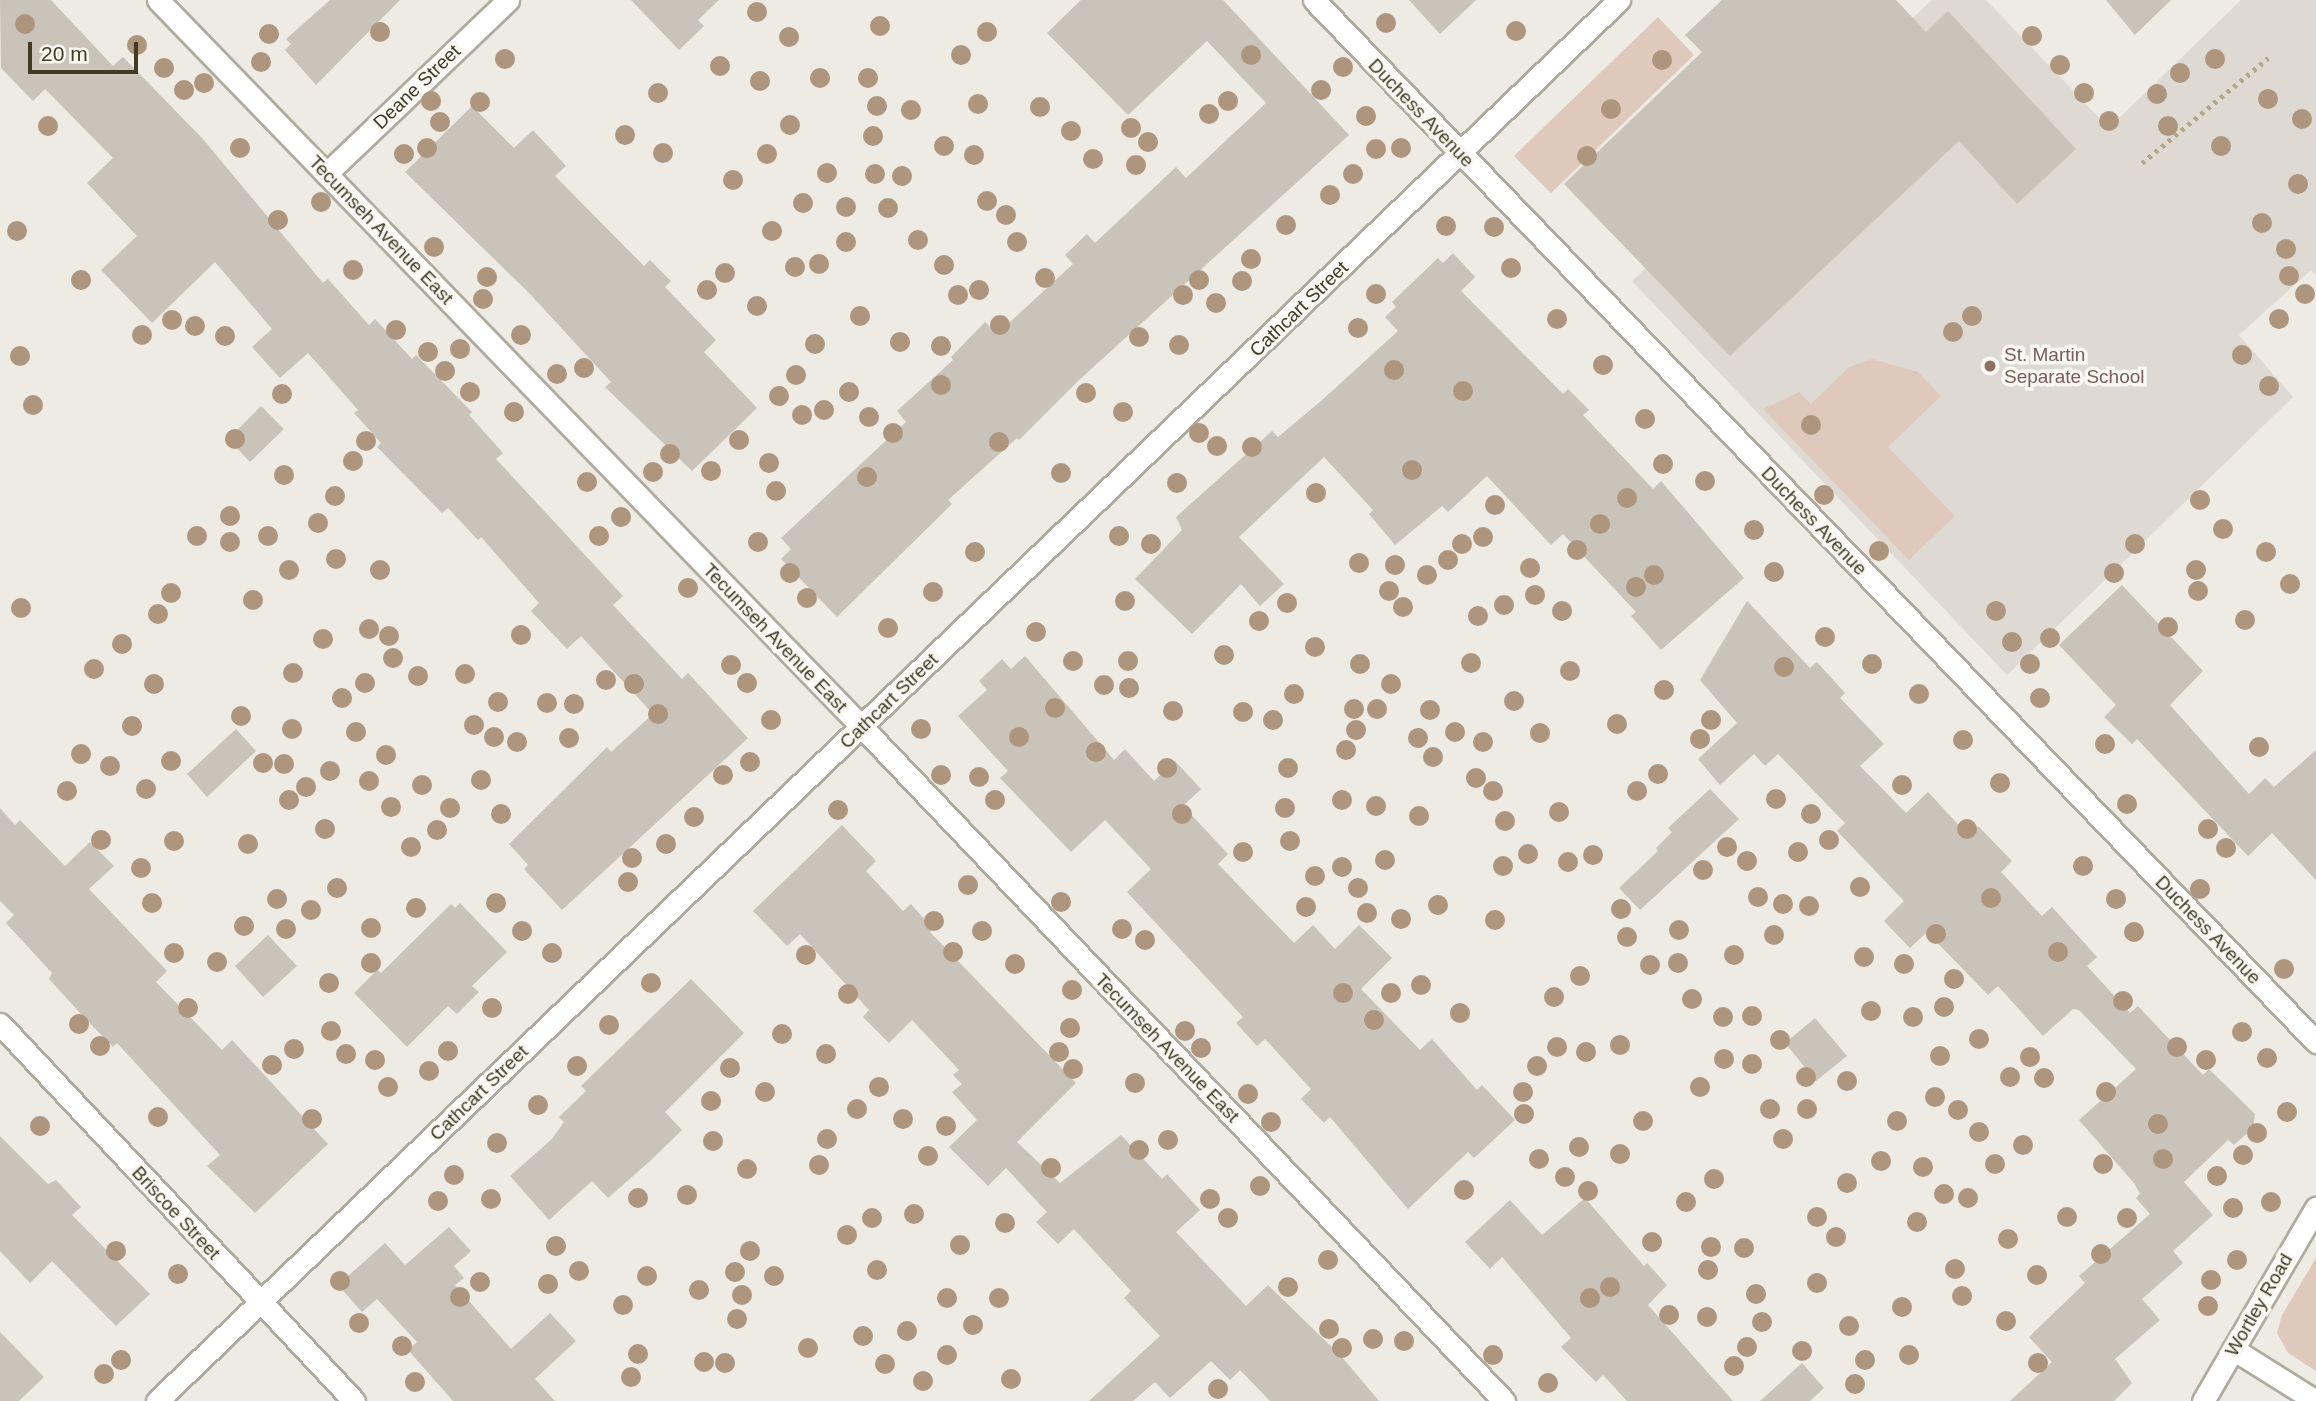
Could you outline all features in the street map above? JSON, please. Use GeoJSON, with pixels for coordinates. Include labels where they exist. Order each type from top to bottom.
{"type":"FeatureCollection","features":[{"type":"Feature","properties":{"kind":"street","name":"Tecumseh Avenue East"},"geometry":{"type":"LineString","coordinates":[[158,0],[862,727],[1504,1401]]}},
{"type":"Feature","properties":{"kind":"street","name":"Deane Street"},"geometry":{"type":"LineString","coordinates":[[326,174],[508,0]]}},
{"type":"Feature","properties":{"kind":"street","name":"Duchess Avenue"},"geometry":{"type":"LineString","coordinates":[[1314,0],[2316,1042]]}},
{"type":"Feature","properties":{"kind":"street","name":"Cathcart Street"},"geometry":{"type":"LineString","coordinates":[[157,1401],[1461,155],[1619,0]]}},
{"type":"Feature","properties":{"kind":"street","name":"Briscoe Street"},"geometry":{"type":"LineString","coordinates":[[0,1024],[354,1401]]}},
{"type":"Feature","properties":{"kind":"street","name":"Wortley Road"},"geometry":{"type":"LineString","coordinates":[[2203,1401],[2316,1208]]}},
{"type":"Feature","properties":{"kind":"street"},"geometry":{"type":"LineString","coordinates":[[2233,1349],[2316,1401]]}},
{"type":"Feature","properties":{"kind":"path"},"geometry":{"type":"LineString","coordinates":[[2142,163],[2268,58]]}},
{"type":"Feature","properties":{"kind":"shaded area","name":"St. Martin Separate School"},"geometry":{"type":"Polygon","coordinates":[[[1932,0],[1986,0],[2109,128],[2241,0],[2316,0],[2316,275],[2311,270],[2239,335],[2293,397],[2007,675],[1632,281],[1932,0]]]}},
{"type":"Feature","properties":{"kind":"shaded area"},"geometry":{"type":"Polygon","coordinates":[[[1658,17],[1694,55],[1551,193],[1514,156],[1658,17]]]}},
{"type":"Feature","properties":{"kind":"shaded area"},"geometry":{"type":"Polygon","coordinates":[[[1872,359],[1918,372],[1941,396],[1888,447],[1955,516],[1909,560],[1763,409],[1799,392],[1811,404],[1849,367],[1872,359]]]}},
{"type":"Feature","properties":{"kind":"shaded area"},"geometry":{"type":"Polygon","coordinates":[[[2316,1258],[2316,1371],[2288,1353],[2277,1333],[2282,1315],[2316,1258]]]}},
{"type":"Feature","properties":{"kind":"building"},"geometry":{"type":"Polygon","coordinates":[[[0,0],[51,0],[113,66],[123,57],[202,138],[323,283],[328,279],[369,325],[375,319],[412,359],[416,355],[472,412],[469,415],[503,453],[496,459],[623,596],[613,605],[682,679],[688,673],[748,738],[562,910],[524,869],[528,865],[509,844],[607,747],[611,752],[653,714],[581,636],[567,649],[531,611],[539,603],[481,537],[478,540],[448,508],[442,513],[377,447],[381,443],[354,413],[358,410],[308,353],[280,378],[252,347],[272,329],[215,262],[152,323],[101,270],[137,236],[87,183],[113,158],[45,89],[33,101],[1,68],[0,0]]]}},
{"type":"Feature","properties":{"kind":"building"},"geometry":{"type":"Polygon","coordinates":[[[330,0],[400,0],[316,85],[285,50],[291,44],[286,39],[330,0]]]}},
{"type":"Feature","properties":{"kind":"building"},"geometry":{"type":"Polygon","coordinates":[[[631,0],[719,0],[698,20],[704,26],[679,50],[631,0]]]}},
{"type":"Feature","properties":{"kind":"building"},"geometry":{"type":"Polygon","coordinates":[[[1081,0],[1223,0],[1349,135],[1078,381],[1019,440],[1017,438],[948,500],[952,504],[837,617],[781,559],[791,549],[781,538],[906,422],[897,411],[953,360],[951,357],[985,322],[997,334],[1073,264],[1065,255],[1087,234],[1095,243],[1176,167],[1186,178],[1266,103],[1207,41],[1128,115],[1047,33],[1081,0]]]}},
{"type":"Feature","properties":{"kind":"building"},"geometry":{"type":"Polygon","coordinates":[[[1409,0],[1476,0],[1440,34],[1409,0]]]}},
{"type":"Feature","properties":{"kind":"building"},"geometry":{"type":"Polygon","coordinates":[[[1722,0],[1896,0],[1926,32],[1948,11],[2076,149],[2017,204],[1959,141],[1730,356],[1564,184],[1702,52],[1685,35],[1722,0]]]}},
{"type":"Feature","properties":{"kind":"building"},"geometry":{"type":"Polygon","coordinates":[[[2106,0],[2171,0],[2135,35],[2106,0]]]}},
{"type":"Feature","properties":{"kind":"building"},"geometry":{"type":"Polygon","coordinates":[[[472,106],[514,148],[533,130],[566,166],[555,176],[644,266],[650,260],[671,281],[665,287],[716,340],[704,352],[757,408],[692,471],[605,387],[611,382],[531,295],[405,172],[472,106]]]}},
{"type":"Feature","properties":{"kind":"building"},"geometry":{"type":"Polygon","coordinates":[[[1453,253],[1475,277],[1461,291],[1563,394],[1568,389],[1589,410],[1583,415],[1653,489],[1661,481],[1744,578],[1661,650],[1631,616],[1636,612],[1563,534],[1551,545],[1487,476],[1448,512],[1442,506],[1395,545],[1369,514],[1373,510],[1324,457],[1239,537],[1284,584],[1260,606],[1241,584],[1192,634],[1135,579],[1182,530],[1176,517],[1272,431],[1278,437],[1398,331],[1385,317],[1396,307],[1392,302],[1438,258],[1443,263],[1453,253]]]}},
{"type":"Feature","properties":{"kind":"building"},"geometry":{"type":"Polygon","coordinates":[[[261,406],[284,429],[250,462],[228,439],[261,406]]]}},
{"type":"Feature","properties":{"kind":"building"},"geometry":{"type":"Polygon","coordinates":[[[2122,585],[2203,671],[2170,705],[2249,794],[2265,778],[2274,787],[2316,750],[2316,880],[2272,833],[2248,856],[2137,739],[2132,744],[2104,717],[2116,705],[2059,645],[2122,585]]]}},
{"type":"Feature","properties":{"kind":"building"},"geometry":{"type":"Polygon","coordinates":[[[1747,601],[1810,668],[1817,662],[1845,693],[1840,698],[1884,744],[1860,766],[1906,813],[1928,792],[1968,835],[1978,826],[2012,861],[2001,872],[2042,916],[2052,907],[2097,957],[2087,966],[2130,1013],[2138,1006],[2203,1075],[2209,1069],[2255,1114],[2253,1128],[2234,1145],[2228,1140],[2184,1182],[2213,1215],[2173,1251],[2183,1263],[2142,1299],[2160,1320],[2115,1359],[2132,1383],[2114,1401],[2010,1401],[2052,1362],[2029,1337],[2085,1283],[2079,1276],[2150,1214],[2136,1198],[2140,1194],[2134,1183],[2079,1120],[2136,1069],[2079,1010],[2073,1009],[2043,1036],[1998,986],[1988,995],[1927,932],[1910,948],[1884,921],[1904,901],[1837,831],[1845,823],[1778,754],[1765,766],[1754,754],[1720,785],[1698,759],[1737,723],[1700,680],[1747,601]]]}},
{"type":"Feature","properties":{"kind":"building"},"geometry":{"type":"Polygon","coordinates":[[[1025,656],[1114,760],[1125,749],[1154,781],[1175,761],[1201,789],[1183,806],[1228,854],[1218,864],[1294,943],[1313,925],[1335,949],[1359,925],[1392,958],[1361,989],[1420,1050],[1432,1039],[1477,1090],[1482,1085],[1515,1120],[1474,1158],[1468,1152],[1408,1209],[1330,1117],[1324,1123],[1301,1099],[1311,1089],[1265,1039],[1257,1046],[1236,1023],[1243,1017],[1127,892],[1151,869],[1105,820],[1071,852],[1000,778],[1008,771],[958,716],[987,690],[979,681],[1002,659],[1011,669],[1025,656]]]}},
{"type":"Feature","properties":{"kind":"building"},"geometry":{"type":"Polygon","coordinates":[[[236,729],[256,751],[207,797],[187,774],[236,729]]]}},
{"type":"Feature","properties":{"kind":"building"},"geometry":{"type":"Polygon","coordinates":[[[1710,789],[1739,819],[1640,910],[1619,888],[1658,851],[1656,848],[1672,832],[1668,828],[1710,789]]]}},
{"type":"Feature","properties":{"kind":"building"},"geometry":{"type":"Polygon","coordinates":[[[0,808],[15,825],[20,820],[65,866],[90,842],[114,866],[89,889],[167,971],[156,982],[222,1050],[232,1040],[328,1144],[255,1213],[207,1166],[220,1155],[117,1043],[113,1047],[81,1014],[49,979],[52,973],[6,923],[14,915],[0,901],[0,808]]]}},
{"type":"Feature","properties":{"kind":"building"},"geometry":{"type":"Polygon","coordinates":[[[842,825],[876,861],[866,871],[903,911],[911,904],[933,929],[930,932],[1076,1083],[1017,1142],[1060,1183],[1121,1135],[1162,1179],[1167,1174],[1200,1210],[1176,1232],[1246,1306],[1268,1285],[1342,1357],[1379,1401],[1270,1401],[1240,1370],[1230,1380],[1211,1361],[1170,1398],[1155,1382],[1133,1401],[1089,1401],[1160,1336],[1124,1298],[1131,1291],[1074,1229],[1058,1244],[1036,1222],[1047,1212],[1006,1168],[988,1186],[949,1147],[977,1120],[952,1092],[962,1084],[953,1075],[959,1070],[912,1020],[889,1043],[863,1017],[869,1010],[800,934],[787,946],[753,911],[842,825]]]}},
{"type":"Feature","properties":{"kind":"building"},"geometry":{"type":"Polygon","coordinates":[[[460,903],[507,952],[472,986],[479,992],[457,1014],[448,1006],[407,1047],[354,993],[377,970],[381,973],[451,904],[455,908],[460,903]]]}},
{"type":"Feature","properties":{"kind":"building"},"geometry":{"type":"Polygon","coordinates":[[[268,935],[297,966],[263,997],[235,966],[268,935]]]}},
{"type":"Feature","properties":{"kind":"building"},"geometry":{"type":"Polygon","coordinates":[[[691,979],[744,1033],[665,1112],[682,1130],[649,1162],[608,1198],[592,1181],[549,1220],[510,1176],[552,1139],[564,1122],[559,1117],[586,1091],[581,1086],[691,979]]]}},
{"type":"Feature","properties":{"kind":"building"},"geometry":{"type":"Polygon","coordinates":[[[1815,1018],[1847,1056],[1816,1081],[1785,1043],[1815,1018]]]}},
{"type":"Feature","properties":{"kind":"building"},"geometry":{"type":"Polygon","coordinates":[[[0,1136],[48,1184],[56,1180],[81,1207],[72,1215],[150,1294],[116,1326],[52,1261],[30,1283],[0,1251],[0,1136]]]}},
{"type":"Feature","properties":{"kind":"building"},"geometry":{"type":"Polygon","coordinates":[[[1585,1198],[1644,1266],[1647,1263],[1667,1285],[1648,1305],[1733,1401],[1627,1401],[1603,1375],[1596,1382],[1561,1347],[1571,1338],[1502,1257],[1490,1269],[1465,1242],[1510,1200],[1542,1235],[1585,1198]]]}},
{"type":"Feature","properties":{"kind":"building"},"geometry":{"type":"Polygon","coordinates":[[[449,1227],[471,1251],[454,1266],[464,1278],[455,1285],[511,1349],[550,1313],[576,1341],[535,1379],[555,1401],[453,1401],[408,1350],[417,1342],[377,1299],[362,1312],[338,1285],[385,1243],[405,1265],[449,1227]]]}},
{"type":"Feature","properties":{"kind":"building"},"geometry":{"type":"Polygon","coordinates":[[[0,1332],[44,1377],[19,1401],[0,1401],[0,1332]]]}},
{"type":"Feature","properties":{"kind":"building"},"geometry":{"type":"Polygon","coordinates":[[[1802,1363],[1824,1388],[1810,1401],[1760,1401],[1802,1363]]]}},
{"type":"Feature","properties":{"kind":"place","name":"St. Martin Separate School"},"geometry":{"type":"Point","coordinates":[1990,366]}}]}
